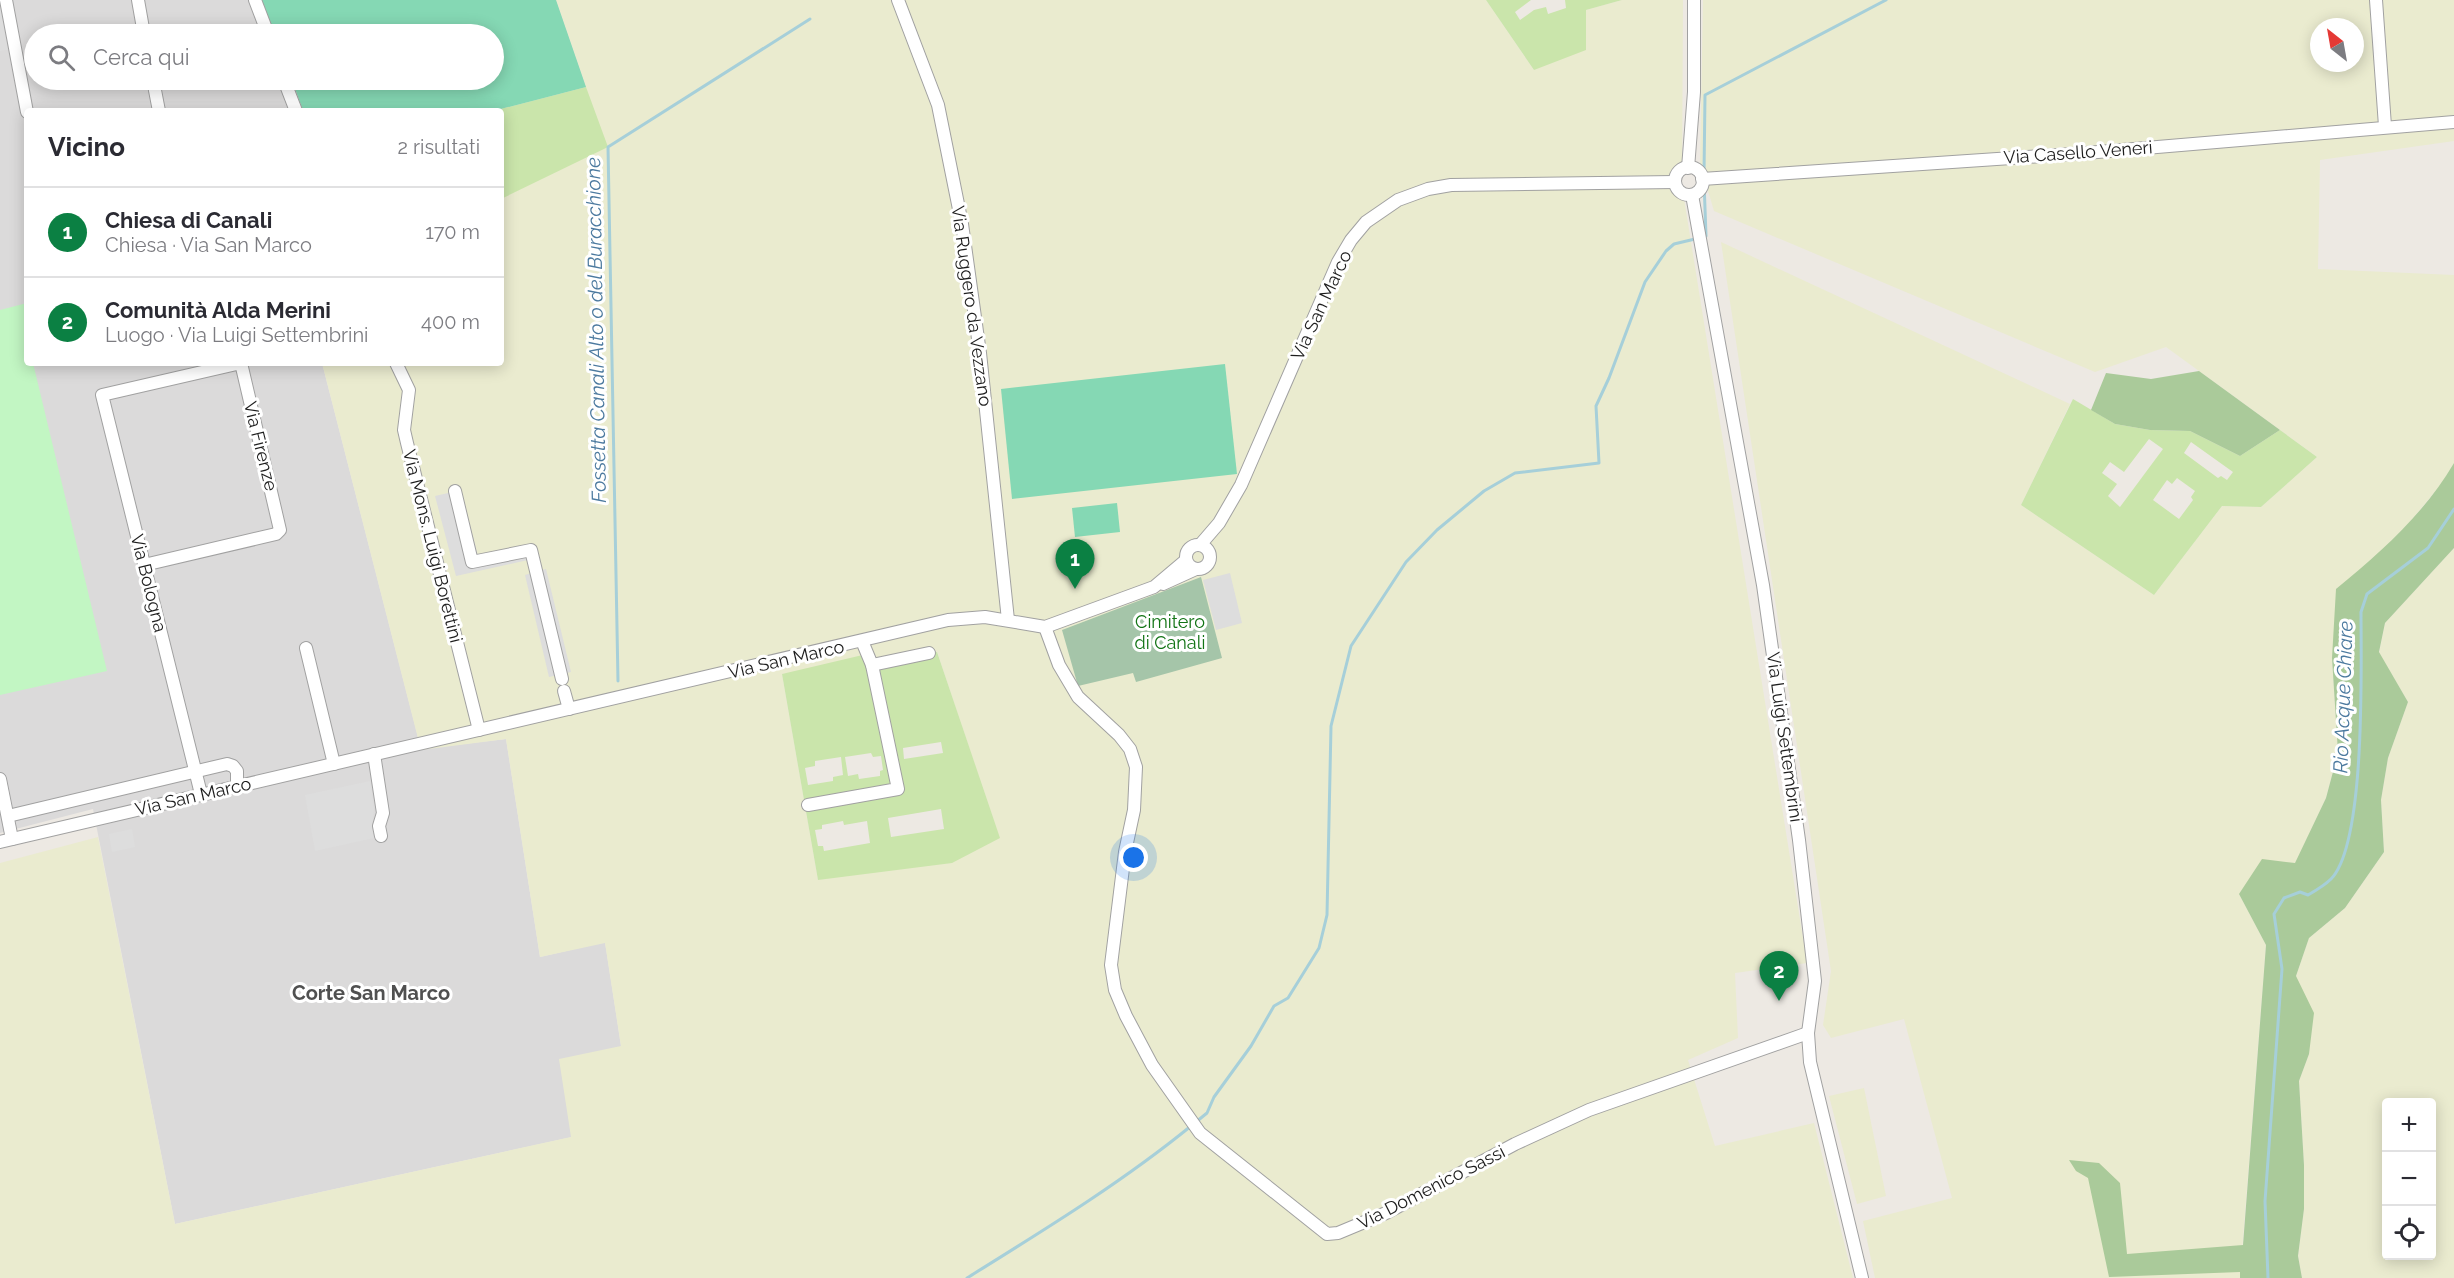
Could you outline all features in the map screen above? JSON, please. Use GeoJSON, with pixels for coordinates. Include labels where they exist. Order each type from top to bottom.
{"type":"FeatureCollection","features":[{"type":"Feature","properties":{"kind":"street"},"geometry":{"type":"LineString","coordinates":[[6,0],[26,108]]}},
{"type":"Feature","properties":{"kind":"street"},"geometry":{"type":"LineString","coordinates":[[138,0],[142,24]]}},
{"type":"Feature","properties":{"kind":"street"},"geometry":{"type":"LineString","coordinates":[[255,0],[264,24]]}},
{"type":"Feature","properties":{"kind":"street","name":"Via Ruggero da Vezzano"},"geometry":{"type":"LineString","coordinates":[[898,0],[938,105],[962,224],[980,353],[1008,620]]}},
{"type":"Feature","properties":{"kind":"street"},"geometry":{"type":"LineString","coordinates":[[1688,168],[1694,92],[1694,0]]}},
{"type":"Feature","properties":{"kind":"street"},"geometry":{"type":"LineString","coordinates":[[2376,0],[2385,126]]}},
{"type":"Feature","properties":{"kind":"street"},"geometry":{"type":"LineString","coordinates":[[155,90],[158,108]]}},
{"type":"Feature","properties":{"kind":"street"},"geometry":{"type":"LineString","coordinates":[[288,90],[295,108]]}},
{"type":"Feature","properties":{"kind":"street","name":"Via Casello Veneri"},"geometry":{"type":"LineString","coordinates":[[1705,178],[2086,153],[2385,126],[2454,122]]}},
{"type":"Feature","properties":{"kind":"street"},"geometry":{"type":"LineString","coordinates":[[1688,168],[1697,171],[1705,178],[1699,190],[1692,195],[1680,192],[1675,182],[1677,174],[1688,168]]}},
{"type":"Feature","properties":{"kind":"street","name":"Via San Marco"},"geometry":{"type":"LineString","coordinates":[[1205,549],[1260,443],[1338,262],[1351,240],[1380,211],[1411,194],[1451,185],[1675,182]]}},
{"type":"Feature","properties":{"kind":"street","name":"Via Luigi Settembrini"},"geometry":{"type":"LineString","coordinates":[[1692,195],[1763,585],[1799,840],[1815,981],[1808,1033],[1812,1070],[1862,1278]]}},
{"type":"Feature","properties":{"kind":"street","name":"Via Firenze"},"geometry":{"type":"LineString","coordinates":[[102,395],[228,366]]}},
{"type":"Feature","properties":{"kind":"street","name":"Via Firenze"},"geometry":{"type":"LineString","coordinates":[[144,566],[276,534],[280,530],[242,366]]}},
{"type":"Feature","properties":{"kind":"street","name":"Via Mons. Luigi Borettini"},"geometry":{"type":"LineString","coordinates":[[397,366],[409,390],[405,436],[479,730]]}},
{"type":"Feature","properties":{"kind":"street","name":"Via Bologna"},"geometry":{"type":"LineString","coordinates":[[102,395],[201,794]]}},
{"type":"Feature","properties":{"kind":"street"},"geometry":{"type":"LineString","coordinates":[[455,491],[472,562],[531,550],[569,709]]}},
{"type":"Feature","properties":{"kind":"street","name":"Via San Marco"},"geometry":{"type":"LineString","coordinates":[[0,779],[8,816],[6,841],[963,617],[1008,620],[1045,627],[1154,587],[1186,560],[1190,549],[1205,549]]}},
{"type":"Feature","properties":{"kind":"street","name":"Via San Marco"},"geometry":{"type":"LineString","coordinates":[[1196,569],[1206,566],[1210,560],[1205,549]]}},
{"type":"Feature","properties":{"kind":"street"},"geometry":{"type":"LineString","coordinates":[[1154,587],[1196,569],[1186,560]]}},
{"type":"Feature","properties":{"kind":"street","name":"Via Domenico Sassi"},"geometry":{"type":"LineString","coordinates":[[1045,627],[1059,665],[1078,697],[1119,735],[1130,749],[1136,767],[1134,810],[1125,852],[1111,965],[1115,990],[1126,1016],[1152,1065],[1200,1133],[1327,1234],[1338,1233],[1386,1214],[1515,1144],[1589,1110],[1808,1033]]}},
{"type":"Feature","properties":{"kind":"street"},"geometry":{"type":"LineString","coordinates":[[808,805],[898,789],[872,665],[862,641]]}},
{"type":"Feature","properties":{"kind":"street"},"geometry":{"type":"LineString","coordinates":[[306,648],[334,764]]}},
{"type":"Feature","properties":{"kind":"street"},"geometry":{"type":"LineString","coordinates":[[872,665],[928,653]]}},
{"type":"Feature","properties":{"kind":"street"},"geometry":{"type":"LineString","coordinates":[[374,754],[383,813],[379,826],[381,836]]}},
{"type":"Feature","properties":{"kind":"street"},"geometry":{"type":"LineString","coordinates":[[8,816],[231,764],[237,771],[237,786]]}},
{"type":"Feature","properties":{"kind":"shaded area"},"geometry":{"type":"Polygon","coordinates":[[[0,0],[556,0],[586,87],[504,108],[24,108],[24,366],[323,366],[421,749],[506,739],[540,957],[605,942],[621,1046],[572,1137],[175,1224],[93,809],[0,833],[0,0]]]}},
{"type":"Feature","properties":{"kind":"shaded area"},"geometry":{"type":"Polygon","coordinates":[[[0,0],[11,49],[0,51],[0,0]]]}},
{"type":"Feature","properties":{"kind":"shaded area"},"geometry":{"type":"Polygon","coordinates":[[[461,490],[478,556],[524,546],[528,560],[456,576],[435,496],[461,490]]]}},
{"type":"Feature","properties":{"kind":"shaded area"},"geometry":{"type":"Polygon","coordinates":[[[546,569],[571,672],[549,677],[525,575],[546,569]]]}},
{"type":"Feature","properties":{"kind":"shaded area"},"geometry":{"type":"Polygon","coordinates":[[[1230,573],[1242,623],[1216,630],[1203,580],[1230,573]]]}},
{"type":"Feature","properties":{"kind":"shaded area"},"geometry":{"type":"Polygon","coordinates":[[[370,781],[374,808],[372,828],[374,838],[315,851],[305,795],[370,781]]]}},
{"type":"Feature","properties":{"kind":"shaded area"},"geometry":{"type":"Polygon","coordinates":[[[132,829],[135,847],[112,852],[109,834],[132,829]]]}},
{"type":"Feature","properties":{"kind":"green space"},"geometry":{"type":"Polygon","coordinates":[[[261,0],[556,0],[586,87],[504,108],[302,108],[296,90],[504,90],[504,24],[271,24],[261,0]]]}},
{"type":"Feature","properties":{"kind":"green space"},"geometry":{"type":"Polygon","coordinates":[[[556,0],[1486,0],[1534,70],[1586,10],[1622,0],[1683,0],[1682,186],[1807,963],[1735,973],[1738,1038],[1688,1060],[1715,1146],[1814,1123],[1853,1278],[0,1278],[0,863],[98,837],[175,1224],[571,1137],[559,1059],[621,1046],[605,943],[540,957],[506,739],[421,750],[323,366],[504,366],[504,108],[586,87],[556,0]],[[937,652],[872,665],[782,674],[818,880],[999,838],[937,652]]]}},
{"type":"Feature","properties":{"kind":"green space"},"geometry":{"type":"Polygon","coordinates":[[[1486,0],[1531,0],[1515,12],[1520,20],[1534,10],[1546,7],[1548,14],[1566,8],[1565,0],[1622,0],[1586,10],[1586,50],[1534,70],[1486,0]]]}},
{"type":"Feature","properties":{"kind":"green space"},"geometry":{"type":"Polygon","coordinates":[[[1703,0],[2454,0],[2454,141],[2320,160],[2318,269],[2454,275],[2454,463],[2443,482],[2409,523],[2377,556],[2332,658],[2338,753],[2326,798],[2295,864],[2239,894],[2266,945],[2240,1278],[1875,1278],[1863,1221],[1952,1198],[1904,1019],[1831,1038],[1823,1025],[1831,971],[1721,242],[2070,404],[2021,505],[2154,595],[2222,506],[2261,507],[2317,457],[2166,347],[2095,372],[1714,211],[1700,164],[1703,0]]]}},
{"type":"Feature","properties":{"kind":"green space"},"geometry":{"type":"Polygon","coordinates":[[[586,87],[608,147],[504,198],[504,108],[586,87]]]}},
{"type":"Feature","properties":{"kind":"green space"},"geometry":{"type":"Polygon","coordinates":[[[24,304],[24,366],[34,366],[107,671],[0,695],[0,310],[24,304]]]}},
{"type":"Feature","properties":{"kind":"green space"},"geometry":{"type":"Polygon","coordinates":[[[1225,364],[1237,474],[1012,499],[1001,389],[1225,364]]]}},
{"type":"Feature","properties":{"kind":"green space"},"geometry":{"type":"Polygon","coordinates":[[[2199,371],[2280,430],[2240,456],[2190,431],[2150,430],[2115,424],[2091,410],[2106,373],[2151,379],[2199,371]]]}},
{"type":"Feature","properties":{"kind":"green space"},"geometry":{"type":"Polygon","coordinates":[[[2073,399],[2115,424],[2150,430],[2190,431],[2240,456],[2280,430],[2317,457],[2261,507],[2222,506],[2154,595],[2021,505],[2073,399]],[[2149,439],[2124,472],[2110,462],[2102,473],[2117,484],[2108,496],[2120,507],[2163,449],[2149,439]],[[2191,442],[2184,453],[2218,478],[2221,476],[2227,480],[2233,472],[2191,442]],[[2177,478],[2172,484],[2167,480],[2153,500],[2179,519],[2193,500],[2191,497],[2195,491],[2177,478]]]}},
{"type":"Feature","properties":{"kind":"green space"},"geometry":{"type":"Polygon","coordinates":[[[2454,463],[2454,548],[2385,623],[2379,652],[2408,702],[2388,758],[2381,800],[2384,852],[2345,908],[2309,938],[2296,976],[2314,1013],[2309,1054],[2299,1081],[2304,1165],[2304,1209],[2298,1256],[2302,1278],[2240,1278],[2240,1272],[2109,1277],[2088,1178],[2076,1171],[2069,1160],[2099,1163],[2120,1183],[2127,1254],[2243,1245],[2266,945],[2239,894],[2262,859],[2295,863],[2326,798],[2338,753],[2332,658],[2336,589],[2401,531],[2429,499],[2454,463]]]}},
{"type":"Feature","properties":{"kind":"green space"},"geometry":{"type":"Polygon","coordinates":[[[1117,503],[1120,532],[1075,537],[1072,508],[1117,503]]]}},
{"type":"Feature","properties":{"kind":"green space"},"geometry":{"type":"Polygon","coordinates":[[[2454,548],[2454,1278],[2302,1278],[2298,1256],[2304,1209],[2304,1165],[2299,1081],[2309,1054],[2296,976],[2309,938],[2345,908],[2384,852],[2381,800],[2388,758],[2408,702],[2379,653],[2385,623],[2454,548]]]}},
{"type":"Feature","properties":{"kind":"green space","name":"Cimitero di Canali"},"geometry":{"type":"Polygon","coordinates":[[[1201,577],[1222,658],[1136,682],[1133,673],[1078,686],[1062,630],[1201,577]]]}},
{"type":"Feature","properties":{"kind":"green space"},"geometry":{"type":"Polygon","coordinates":[[[937,652],[1000,838],[952,863],[818,880],[782,674],[867,654],[873,665],[937,652]],[[941,742],[903,748],[904,759],[943,753],[941,742]],[[871,753],[845,757],[848,776],[858,774],[859,779],[880,776],[880,771],[883,770],[881,756],[873,757],[871,753]],[[841,757],[815,761],[815,766],[805,768],[808,785],[833,781],[833,777],[843,775],[841,757]],[[941,809],[888,818],[891,837],[944,829],[941,809]],[[843,821],[822,825],[822,829],[815,830],[818,846],[823,846],[824,851],[870,843],[867,821],[844,825],[843,821]]]}},
{"type":"Feature","properties":{"kind":"green space"},"geometry":{"type":"Polygon","coordinates":[[[1864,1088],[1886,1196],[1857,1204],[1829,1096],[1864,1088]]]}},
{"type":"Feature","properties":{"kind":"waterway"},"geometry":{"type":"LineString","coordinates":[[1704,174],[1705,95],[1886,0]]}},
{"type":"Feature","properties":{"kind":"waterway","name":"Fossetta Canali Alto o del Buracchione"},"geometry":{"type":"LineString","coordinates":[[618,681],[608,147],[810,19]]}},
{"type":"Feature","properties":{"kind":"waterway"},"geometry":{"type":"LineString","coordinates":[[1702,237],[1706,236],[1704,181]]}},
{"type":"Feature","properties":{"kind":"waterway"},"geometry":{"type":"LineString","coordinates":[[1196,1122],[1207,1113],[1214,1097],[1251,1046],[1274,1006],[1288,998],[1319,948],[1327,915],[1331,726],[1351,646],[1406,562],[1437,530],[1484,491],[1515,473],[1599,463],[1596,406],[1609,378],[1645,282],[1666,251],[1674,244],[1695,239]]}},
{"type":"Feature","properties":{"kind":"waterway","name":"Rio Acque Chiare"},"geometry":{"type":"LineString","coordinates":[[2268,1278],[2265,1201],[2282,969],[2274,914],[2284,898],[2300,892],[2308,895],[2331,879],[2342,859],[2350,830],[2356,793],[2361,711],[2361,612],[2367,594],[2428,548],[2454,509]]}},
{"type":"Feature","properties":{"kind":"waterway"},"geometry":{"type":"LineString","coordinates":[[967,1278],[1110,1186],[1191,1126]]}},
{"type":"Feature","properties":{"kind":"place","name":"Chiesa di Canali"},"geometry":{"type":"Point","coordinates":[1075,589]}},
{"type":"Feature","properties":{"kind":"place","name":"Comunità Alda Merini"},"geometry":{"type":"Point","coordinates":[1779,1001]}},
{"type":"Feature","properties":{"kind":"district","name":"Corte San Marco"},"geometry":{"type":"Point","coordinates":[371,993]}}]}
